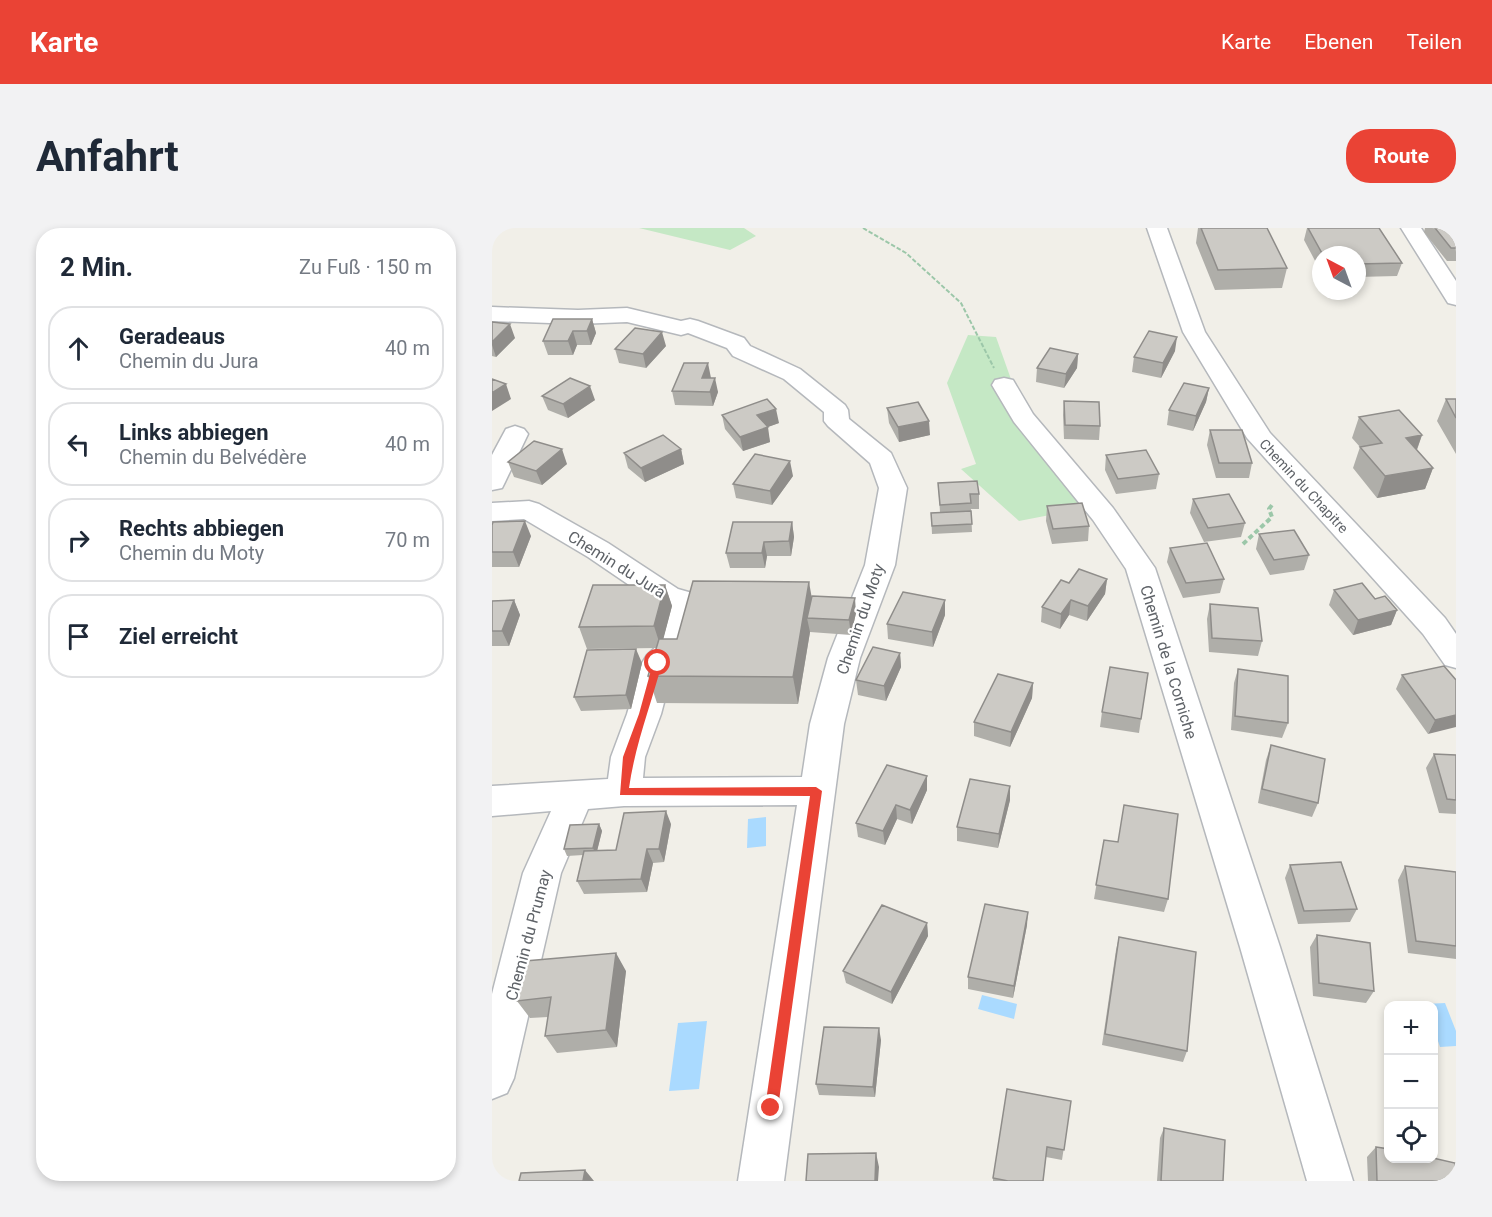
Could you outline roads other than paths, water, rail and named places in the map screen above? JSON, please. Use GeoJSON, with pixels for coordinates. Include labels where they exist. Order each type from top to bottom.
{"type":"FeatureCollection","features":[{"type":"Feature","properties":{"kind":"street","name":"Chemin du Chapitre"},"geometry":{"type":"LineString","coordinates":[[1157,228],[1194,332],[1260,438],[1434,626],[1456,657]]}},
{"type":"Feature","properties":{"kind":"street"},"geometry":{"type":"LineString","coordinates":[[1412,228],[1456,298]]}},
{"type":"Feature","properties":{"kind":"street","name":"Chemin du Moty"},"geometry":{"type":"LineString","coordinates":[[492,314],[578,317],[627,315],[681,328],[690,327],[736,343],[741,351],[792,374],[836,410],[837,421],[859,442],[882,459],[893,488],[882,557],[844,658],[826,724],[761,1181]]}},
{"type":"Feature","properties":{"kind":"street","name":"Chemin de la Corniche"},"geometry":{"type":"LineString","coordinates":[[1004,385],[1023,417],[1103,514],[1140,568],[1260,947],[1330,1181]]}},
{"type":"Feature","properties":{"kind":"street"},"geometry":{"type":"LineString","coordinates":[[492,482],[515,434]]}},
{"type":"Feature","properties":{"kind":"street","name":"Chemin du Jura"},"geometry":{"type":"LineString","coordinates":[[492,512],[528,510],[598,550],[668,597],[688,602],[674,649],[658,663],[644,714],[628,757],[624,792]]}},
{"type":"Feature","properties":{"kind":"street"},"geometry":{"type":"LineString","coordinates":[[492,801],[624,792],[816,791]]}},
{"type":"Feature","properties":{"kind":"street","name":"Chemin du Prumay"},"geometry":{"type":"LineString","coordinates":[[492,1078],[542,873],[576,795]]}},
{"type":"Feature","properties":{"kind":"water"},"geometry":{"type":"Polygon","coordinates":[[[766,817],[766,846],[747,848],[748,819],[766,817]]]}},
{"type":"Feature","properties":{"kind":"water"},"geometry":{"type":"Polygon","coordinates":[[[982,995],[1017,1004],[1014,1019],[978,1009],[982,995]]]}},
{"type":"Feature","properties":{"kind":"water"},"geometry":{"type":"Polygon","coordinates":[[[1438,1003],[1445,1003],[1456,1031],[1456,1046],[1440,1047],[1438,1003]]]}},
{"type":"Feature","properties":{"kind":"water"},"geometry":{"type":"Polygon","coordinates":[[[707,1021],[699,1089],[669,1091],[678,1023],[707,1021]]]}}]}
